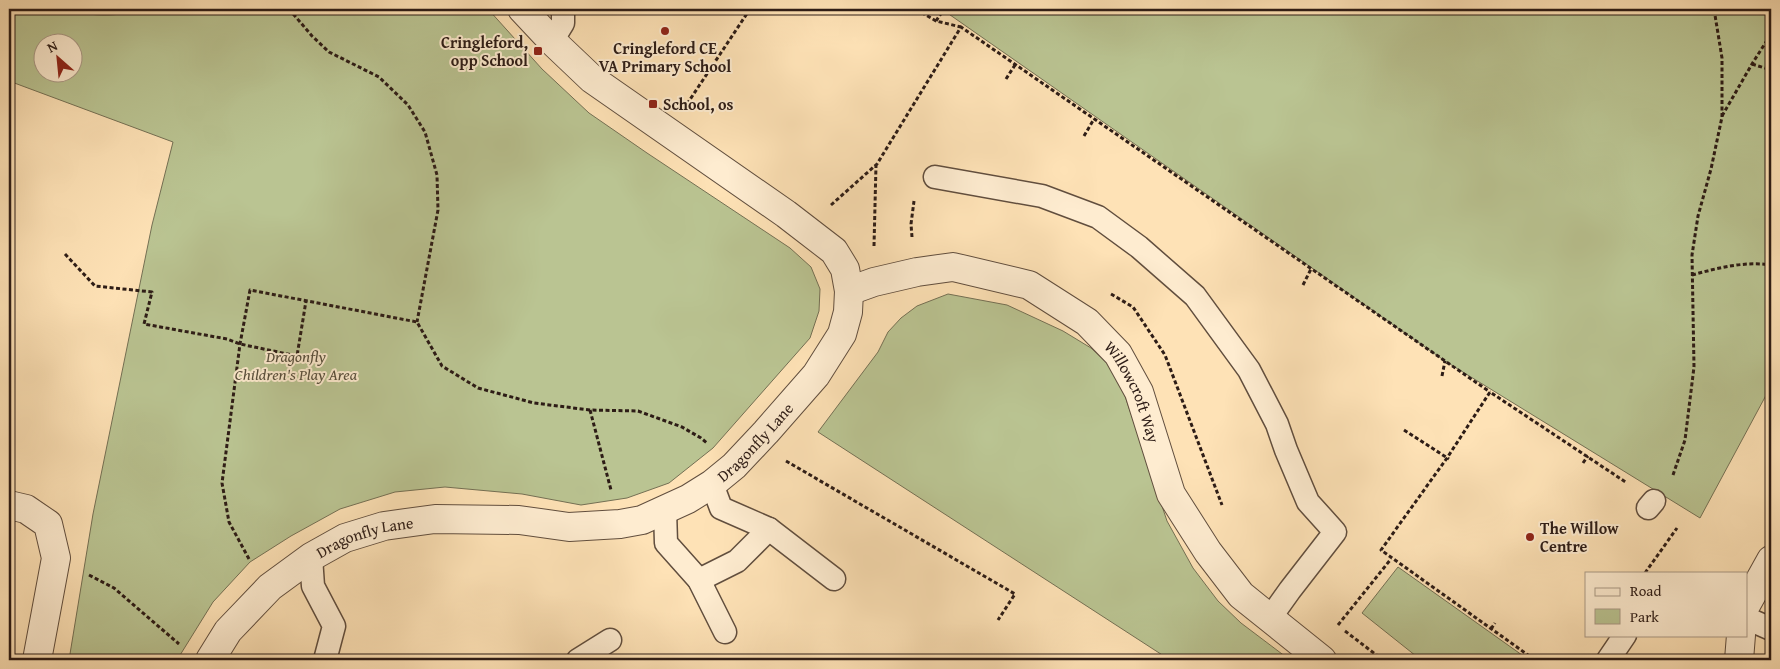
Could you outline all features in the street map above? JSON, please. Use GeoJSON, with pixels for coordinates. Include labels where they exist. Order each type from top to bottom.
{"type":"FeatureCollection","features":[{"type":"Feature","properties":{"kind":"street","name":"Dragonfly Lane"},"geometry":{"type":"LineString","coordinates":[[210,660],[228,631],[270,587],[310,557],[345,538],[384,526],[435,518],[520,520],[569,527],[620,524],[642,520],[688,499],[712,484],[734,466],[766,432],[816,375],[842,334],[848,312],[849,291],[845,269],[834,252],[786,214],[592,79],[522,9]]}},
{"type":"Feature","properties":{"kind":"street","name":"Willowcroft Way"},"geometry":{"type":"LineString","coordinates":[[849,291],[874,282],[917,272],[953,267],[1029,284],[1087,322],[1118,354],[1139,392],[1171,494],[1208,552],[1240,595],[1322,660]]}},
{"type":"Feature","properties":{"kind":"street"},"geometry":{"type":"LineString","coordinates":[[9,505],[26,509],[48,524],[56,558],[37,660]]}},
{"type":"Feature","properties":{"kind":"street"},"geometry":{"type":"LineString","coordinates":[[1748,602],[1771,560]]}},
{"type":"Feature","properties":{"kind":"street"},"geometry":{"type":"LineString","coordinates":[[1739,660],[1741,636]]}},
{"type":"Feature","properties":{"kind":"lane"},"geometry":{"type":"LineString","coordinates":[[552,41],[563,23],[563,9]]}},
{"type":"Feature","properties":{"kind":"lane"},"geometry":{"type":"LineString","coordinates":[[934,177],[1042,196],[1098,217],[1139,247],[1195,296],[1248,370],[1278,424],[1286,450],[1308,502],[1335,532],[1270,618]]}},
{"type":"Feature","properties":{"kind":"lane"},"geometry":{"type":"LineString","coordinates":[[712,484],[721,508],[769,530],[834,579]]}},
{"type":"Feature","properties":{"kind":"lane"},"geometry":{"type":"LineString","coordinates":[[665,510],[666,543],[699,580],[725,632]]}},
{"type":"Feature","properties":{"kind":"lane"},"geometry":{"type":"LineString","coordinates":[[699,580],[738,561],[769,530]]}},
{"type":"Feature","properties":{"kind":"lane"},"geometry":{"type":"LineString","coordinates":[[310,557],[313,586],[334,626],[325,660]]}},
{"type":"Feature","properties":{"kind":"lane"},"geometry":{"type":"LineString","coordinates":[[1748,619],[1771,629]]}},
{"type":"Feature","properties":{"kind":"lane"},"geometry":{"type":"LineString","coordinates":[[1608,660],[1624,636]]}},
{"type":"Feature","properties":{"kind":"lane"},"geometry":{"type":"LineString","coordinates":[[578,660],[610,640]]}},
{"type":"Feature","properties":{"kind":"path"},"geometry":{"type":"LineString","coordinates":[[290,9],[312,36],[329,52],[379,77],[408,105],[425,132],[437,175],[438,210],[417,322],[442,366],[478,388],[534,403],[590,410],[638,411],[664,420],[701,438],[734,466]]}},
{"type":"Feature","properties":{"kind":"path"},"geometry":{"type":"LineString","coordinates":[[684,107],[750,9]]}},
{"type":"Feature","properties":{"kind":"path"},"geometry":{"type":"LineString","coordinates":[[916,9],[936,20],[961,27],[1490,392],[1629,485]]}},
{"type":"Feature","properties":{"kind":"path"},"geometry":{"type":"LineString","coordinates":[[936,20],[944,9]]}},
{"type":"Feature","properties":{"kind":"path"},"geometry":{"type":"LineString","coordinates":[[1672,476],[1685,440],[1694,367],[1692,255],[1698,216],[1712,169],[1722,117],[1722,58],[1714,9]]}},
{"type":"Feature","properties":{"kind":"path"},"geometry":{"type":"LineString","coordinates":[[824,211],[876,164],[961,27]]}},
{"type":"Feature","properties":{"kind":"path"},"geometry":{"type":"LineString","coordinates":[[1722,117],[1771,34]]}},
{"type":"Feature","properties":{"kind":"path"},"geometry":{"type":"LineString","coordinates":[[1006,80],[1015,64]]}},
{"type":"Feature","properties":{"kind":"path"},"geometry":{"type":"LineString","coordinates":[[1752,64],[1771,70]]}},
{"type":"Feature","properties":{"kind":"path"},"geometry":{"type":"LineString","coordinates":[[1084,136],[1094,119]]}},
{"type":"Feature","properties":{"kind":"path"},"geometry":{"type":"LineString","coordinates":[[873,252],[876,164]]}},
{"type":"Feature","properties":{"kind":"path"},"geometry":{"type":"LineString","coordinates":[[912,244],[911,224],[913,205],[920,183],[934,177]]}},
{"type":"Feature","properties":{"kind":"path"},"geometry":{"type":"LineString","coordinates":[[65,254],[95,286],[152,292],[144,324],[227,339],[240,344],[297,356],[306,301]]}},
{"type":"Feature","properties":{"kind":"path"},"geometry":{"type":"LineString","coordinates":[[1692,275],[1731,265],[1758,263],[1771,265]]}},
{"type":"Feature","properties":{"kind":"path"},"geometry":{"type":"LineString","coordinates":[[1303,285],[1311,269]]}},
{"type":"Feature","properties":{"kind":"path"},"geometry":{"type":"LineString","coordinates":[[270,587],[250,562],[229,522],[222,483],[240,344],[250,290],[417,322]]}},
{"type":"Feature","properties":{"kind":"path"},"geometry":{"type":"LineString","coordinates":[[1442,376],[1445,361]]}},
{"type":"Feature","properties":{"kind":"path"},"geometry":{"type":"LineString","coordinates":[[1490,392],[1448,459],[1381,550],[1391,559],[1535,660]]}},
{"type":"Feature","properties":{"kind":"path"},"geometry":{"type":"LineString","coordinates":[[590,410],[620,524]]}},
{"type":"Feature","properties":{"kind":"path"},"geometry":{"type":"LineString","coordinates":[[1404,430],[1448,459]]}},
{"type":"Feature","properties":{"kind":"path"},"geometry":{"type":"LineString","coordinates":[[1583,463],[1588,456]]}},
{"type":"Feature","properties":{"kind":"path"},"geometry":{"type":"LineString","coordinates":[[783,459],[1015,594],[998,620]]}},
{"type":"Feature","properties":{"kind":"path"},"geometry":{"type":"LineString","coordinates":[[56,558],[114,588],[184,648]]}},
{"type":"Feature","properties":{"kind":"path"},"geometry":{"type":"LineString","coordinates":[[1338,625],[1391,559]]}},
{"type":"Feature","properties":{"kind":"path"},"geometry":{"type":"LineString","coordinates":[[1491,629],[1494,623]]}},
{"type":"Feature","properties":{"kind":"green space","name":"Dragonfly Children's Play Area"},"geometry":{"type":"Polygon","coordinates":[[[9,9],[42,9],[108,15],[143,9],[488,9],[542,69],[589,113],[790,248],[811,267],[820,289],[819,311],[810,338],[713,448],[669,483],[627,498],[581,505],[522,494],[445,487],[395,492],[340,509],[291,536],[250,562],[213,602],[177,660],[69,660],[93,514],[152,225],[173,142],[9,81],[9,9]]]}},
{"type":"Feature","properties":{"kind":"green space"},"geometry":{"type":"Polygon","coordinates":[[[944,9],[1771,9],[1771,386],[1700,518],[1445,361],[944,9]]]}},
{"type":"Feature","properties":{"kind":"green space"},"geometry":{"type":"Polygon","coordinates":[[[948,294],[1007,305],[1063,331],[1091,348],[1108,364],[1122,387],[1167,521],[1193,568],[1218,601],[1241,623],[1290,660],[1170,660],[818,432],[878,352],[888,332],[901,318],[917,306],[948,294]]]}},
{"type":"Feature","properties":{"kind":"green space"},"geometry":{"type":"Polygon","coordinates":[[[1398,567],[1529,660],[1421,660],[1362,613],[1398,567]]]}},
{"type":"Feature","properties":{"kind":"place","name":"Cringleford CE VA Primary School"},"geometry":{"type":"Point","coordinates":[665,31]}},
{"type":"Feature","properties":{"kind":"place","name":"Cringleford, opp School"},"geometry":{"type":"Point","coordinates":[538,51]}},
{"type":"Feature","properties":{"kind":"place","name":"School, os"},"geometry":{"type":"Point","coordinates":[653,104]}},
{"type":"Feature","properties":{"kind":"place","name":"The Willow Centre"},"geometry":{"type":"Point","coordinates":[1530,537]}}]}
